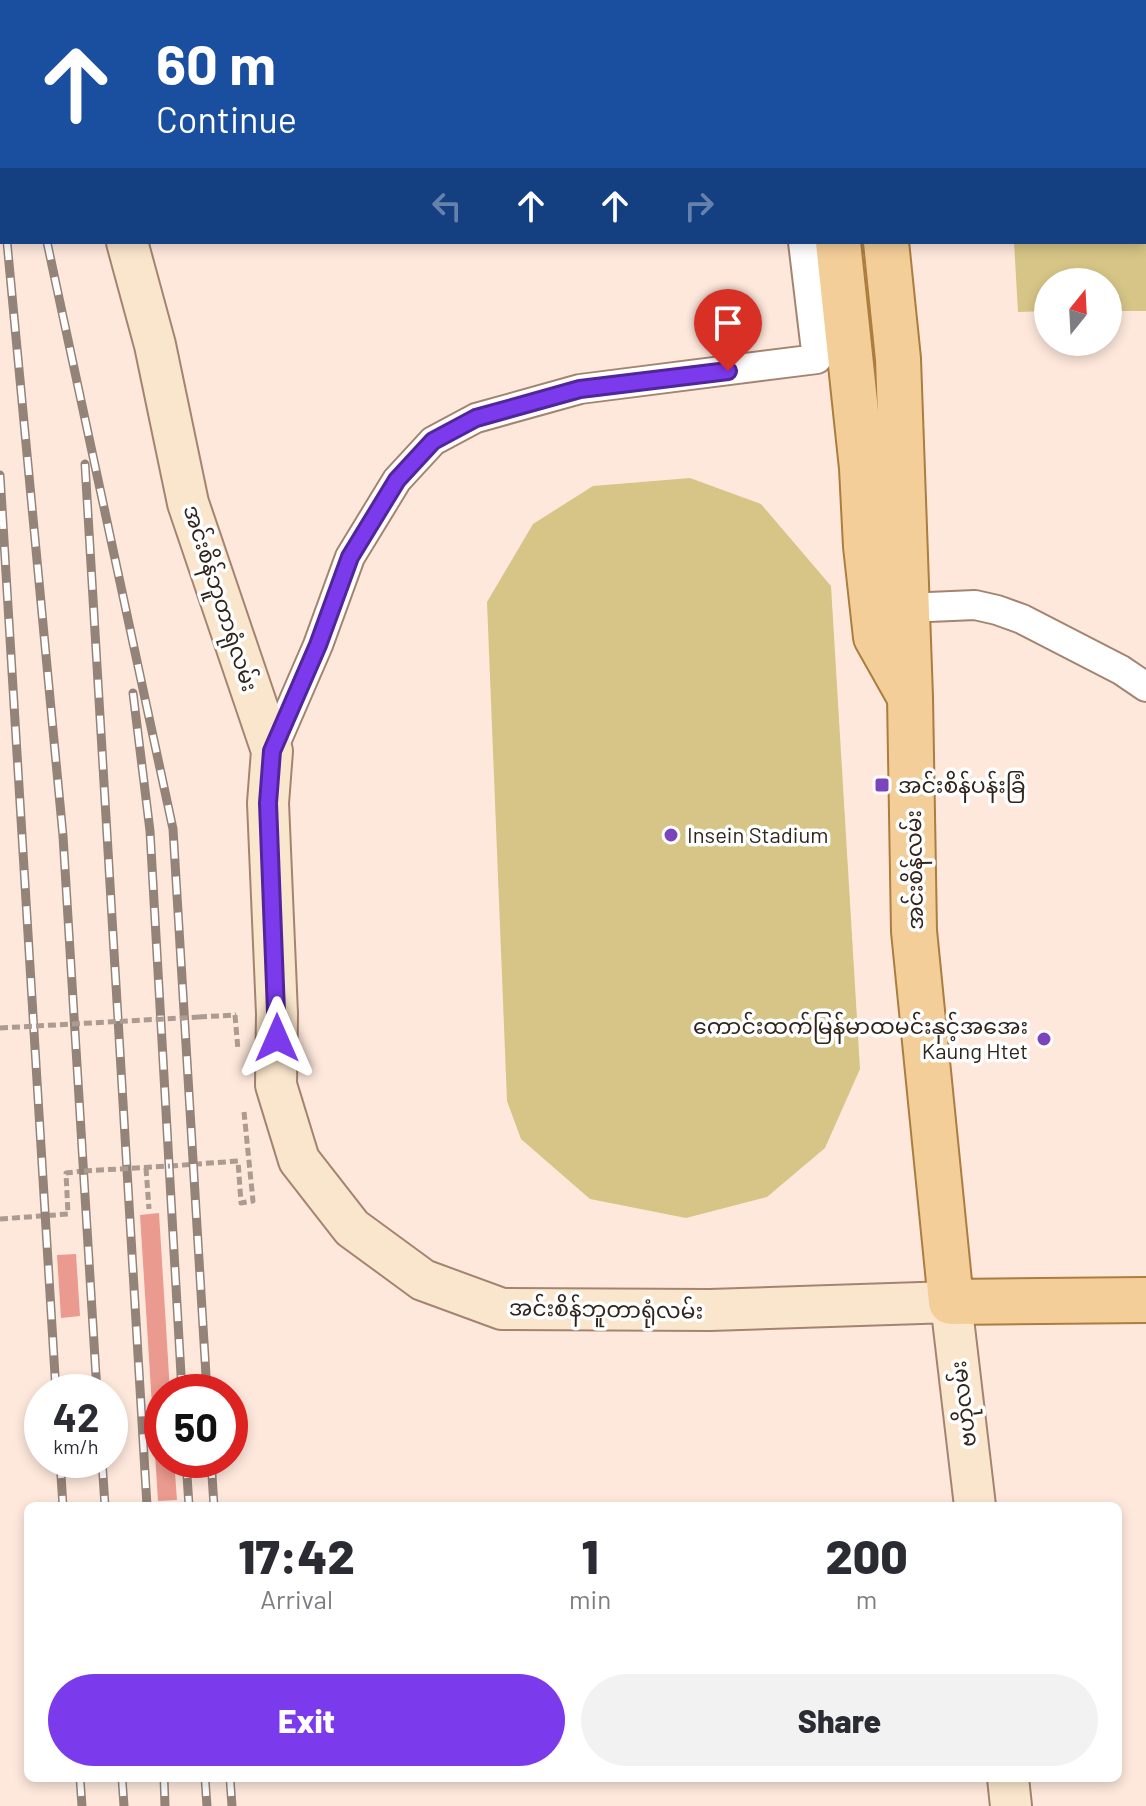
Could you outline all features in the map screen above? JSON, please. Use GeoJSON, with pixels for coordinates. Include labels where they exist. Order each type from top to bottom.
{"type":"FeatureCollection","features":[{"type":"Feature","properties":{"kind":"main road","name":"အင်းစိန်ဘူတာရုံလမ်း"},"geometry":{"type":"LineString","coordinates":[[128,244],[155,345],[188,503],[272,751],[268,803],[277,1014],[276,1085],[299,1160],[352,1228],[423,1280],[502,1309],[710,1310],[951,1302]]}},
{"type":"Feature","properties":{"kind":"main road"},"geometry":{"type":"LineString","coordinates":[[838,244],[876,637],[910,697]]}},
{"type":"Feature","properties":{"kind":"main road","name":"အင်းစိန်လမ်း"},"geometry":{"type":"LineString","coordinates":[[886,244],[898,359],[910,697],[914,931],[951,1302]]}},
{"type":"Feature","properties":{"kind":"main road"},"geometry":{"type":"LineString","coordinates":[[951,1302],[1146,1300]]}},
{"type":"Feature","properties":{"kind":"main road","name":"ဗဟိုလမ်း"},"geometry":{"type":"LineString","coordinates":[[951,1302],[975,1502]]}},
{"type":"Feature","properties":{"kind":"main road"},"geometry":{"type":"LineString","coordinates":[[1008,1782],[1011,1806]]}},
{"type":"Feature","properties":{"kind":"street"},"geometry":{"type":"LineString","coordinates":[[272,751],[318,645],[350,557],[397,480],[433,441],[476,418],[580,389],[817,359],[803,244]]}},
{"type":"Feature","properties":{"kind":"street"},"geometry":{"type":"LineString","coordinates":[[906,608],[975,605],[997,610],[1022,619],[1121,670],[1146,687]]}},
{"type":"Feature","properties":{"kind":"path"},"geometry":{"type":"LineString","coordinates":[[0,1028],[235,1015]]}},
{"type":"Feature","properties":{"kind":"path"},"geometry":{"type":"LineString","coordinates":[[0,1219],[68,1214],[66,1173],[238,1161],[241,1203]]}},
{"type":"Feature","properties":{"kind":"path"},"geometry":{"type":"LineString","coordinates":[[146,1168],[149,1209]]}},
{"type":"Feature","properties":{"kind":"shaded area"},"geometry":{"type":"Polygon","coordinates":[[[1014,244],[1146,244],[1146,311],[1122,311],[1122,268],[1034,268],[1034,311],[1018,312],[1014,244]]]}},
{"type":"Feature","properties":{"kind":"shaded area","name":"Insein Stadium"},"geometry":{"type":"Polygon","coordinates":[[[690,478],[761,504],[831,586],[860,1069],[825,1148],[767,1197],[686,1218],[590,1199],[521,1139],[507,1101],[487,602],[533,524],[593,486],[690,478]]]}},
{"type":"Feature","properties":{"kind":"building"},"geometry":{"type":"Polygon","coordinates":[[[159,1213],[169,1374],[150,1374],[140,1215],[159,1213]]]}},
{"type":"Feature","properties":{"kind":"building"},"geometry":{"type":"Polygon","coordinates":[[[76,1254],[80,1316],[61,1318],[57,1255],[76,1254]]]}},
{"type":"Feature","properties":{"kind":"building"},"geometry":{"type":"Polygon","coordinates":[[[157,1478],[175,1478],[177,1500],[158,1501],[157,1478]]]}},
{"type":"Feature","properties":{"kind":"railway"},"geometry":{"type":"LineString","coordinates":[[7,244],[63,836],[96,1374]]}},
{"type":"Feature","properties":{"kind":"railway"},"geometry":{"type":"LineString","coordinates":[[47,244],[173,829],[206,1374]]}},
{"type":"Feature","properties":{"kind":"railway"},"geometry":{"type":"LineString","coordinates":[[85,464],[147,1502]]}},
{"type":"Feature","properties":{"kind":"railway"},"geometry":{"type":"LineString","coordinates":[[0,475],[55,1374]]}},
{"type":"Feature","properties":{"kind":"railway"},"geometry":{"type":"LineString","coordinates":[[133,693],[150,831],[181,1374]]}},
{"type":"Feature","properties":{"kind":"railway"},"geometry":{"type":"LineString","coordinates":[[61,1478],[63,1502]]}},
{"type":"Feature","properties":{"kind":"railway"},"geometry":{"type":"LineString","coordinates":[[103,1478],[105,1502]]}},
{"type":"Feature","properties":{"kind":"railway"},"geometry":{"type":"LineString","coordinates":[[187,1478],[189,1502]]}},
{"type":"Feature","properties":{"kind":"railway"},"geometry":{"type":"LineString","coordinates":[[212,1478],[214,1502]]}},
{"type":"Feature","properties":{"kind":"railway"},"geometry":{"type":"LineString","coordinates":[[80,1782],[82,1806]]}},
{"type":"Feature","properties":{"kind":"railway"},"geometry":{"type":"LineString","coordinates":[[122,1782],[124,1806]]}},
{"type":"Feature","properties":{"kind":"railway"},"geometry":{"type":"LineString","coordinates":[[164,1782],[165,1806]]}},
{"type":"Feature","properties":{"kind":"railway"},"geometry":{"type":"LineString","coordinates":[[205,1782],[207,1806]]}},
{"type":"Feature","properties":{"kind":"railway"},"geometry":{"type":"LineString","coordinates":[[230,1782],[232,1806]]}},
{"type":"Feature","properties":{"kind":"place","name":"အင်းစိန်ပန်းခြံ"},"geometry":{"type":"Point","coordinates":[882,785]}},
{"type":"Feature","properties":{"kind":"place","name":"Insein Stadium"},"geometry":{"type":"Point","coordinates":[671,835]}},
{"type":"Feature","properties":{"kind":"place","name":"ကောင်းထက်မြန်မာထမင်းနှင့်အအေး Kaung Htet"},"geometry":{"type":"Point","coordinates":[1044,1039]}},
{"type":"Feature","properties":{"kind":"route"},"geometry":{"type":"LineString","coordinates":[[277,1038],[268,803],[272,751],[318,645],[350,557],[397,480],[433,441],[476,418],[580,389],[728,371]]}}]}
